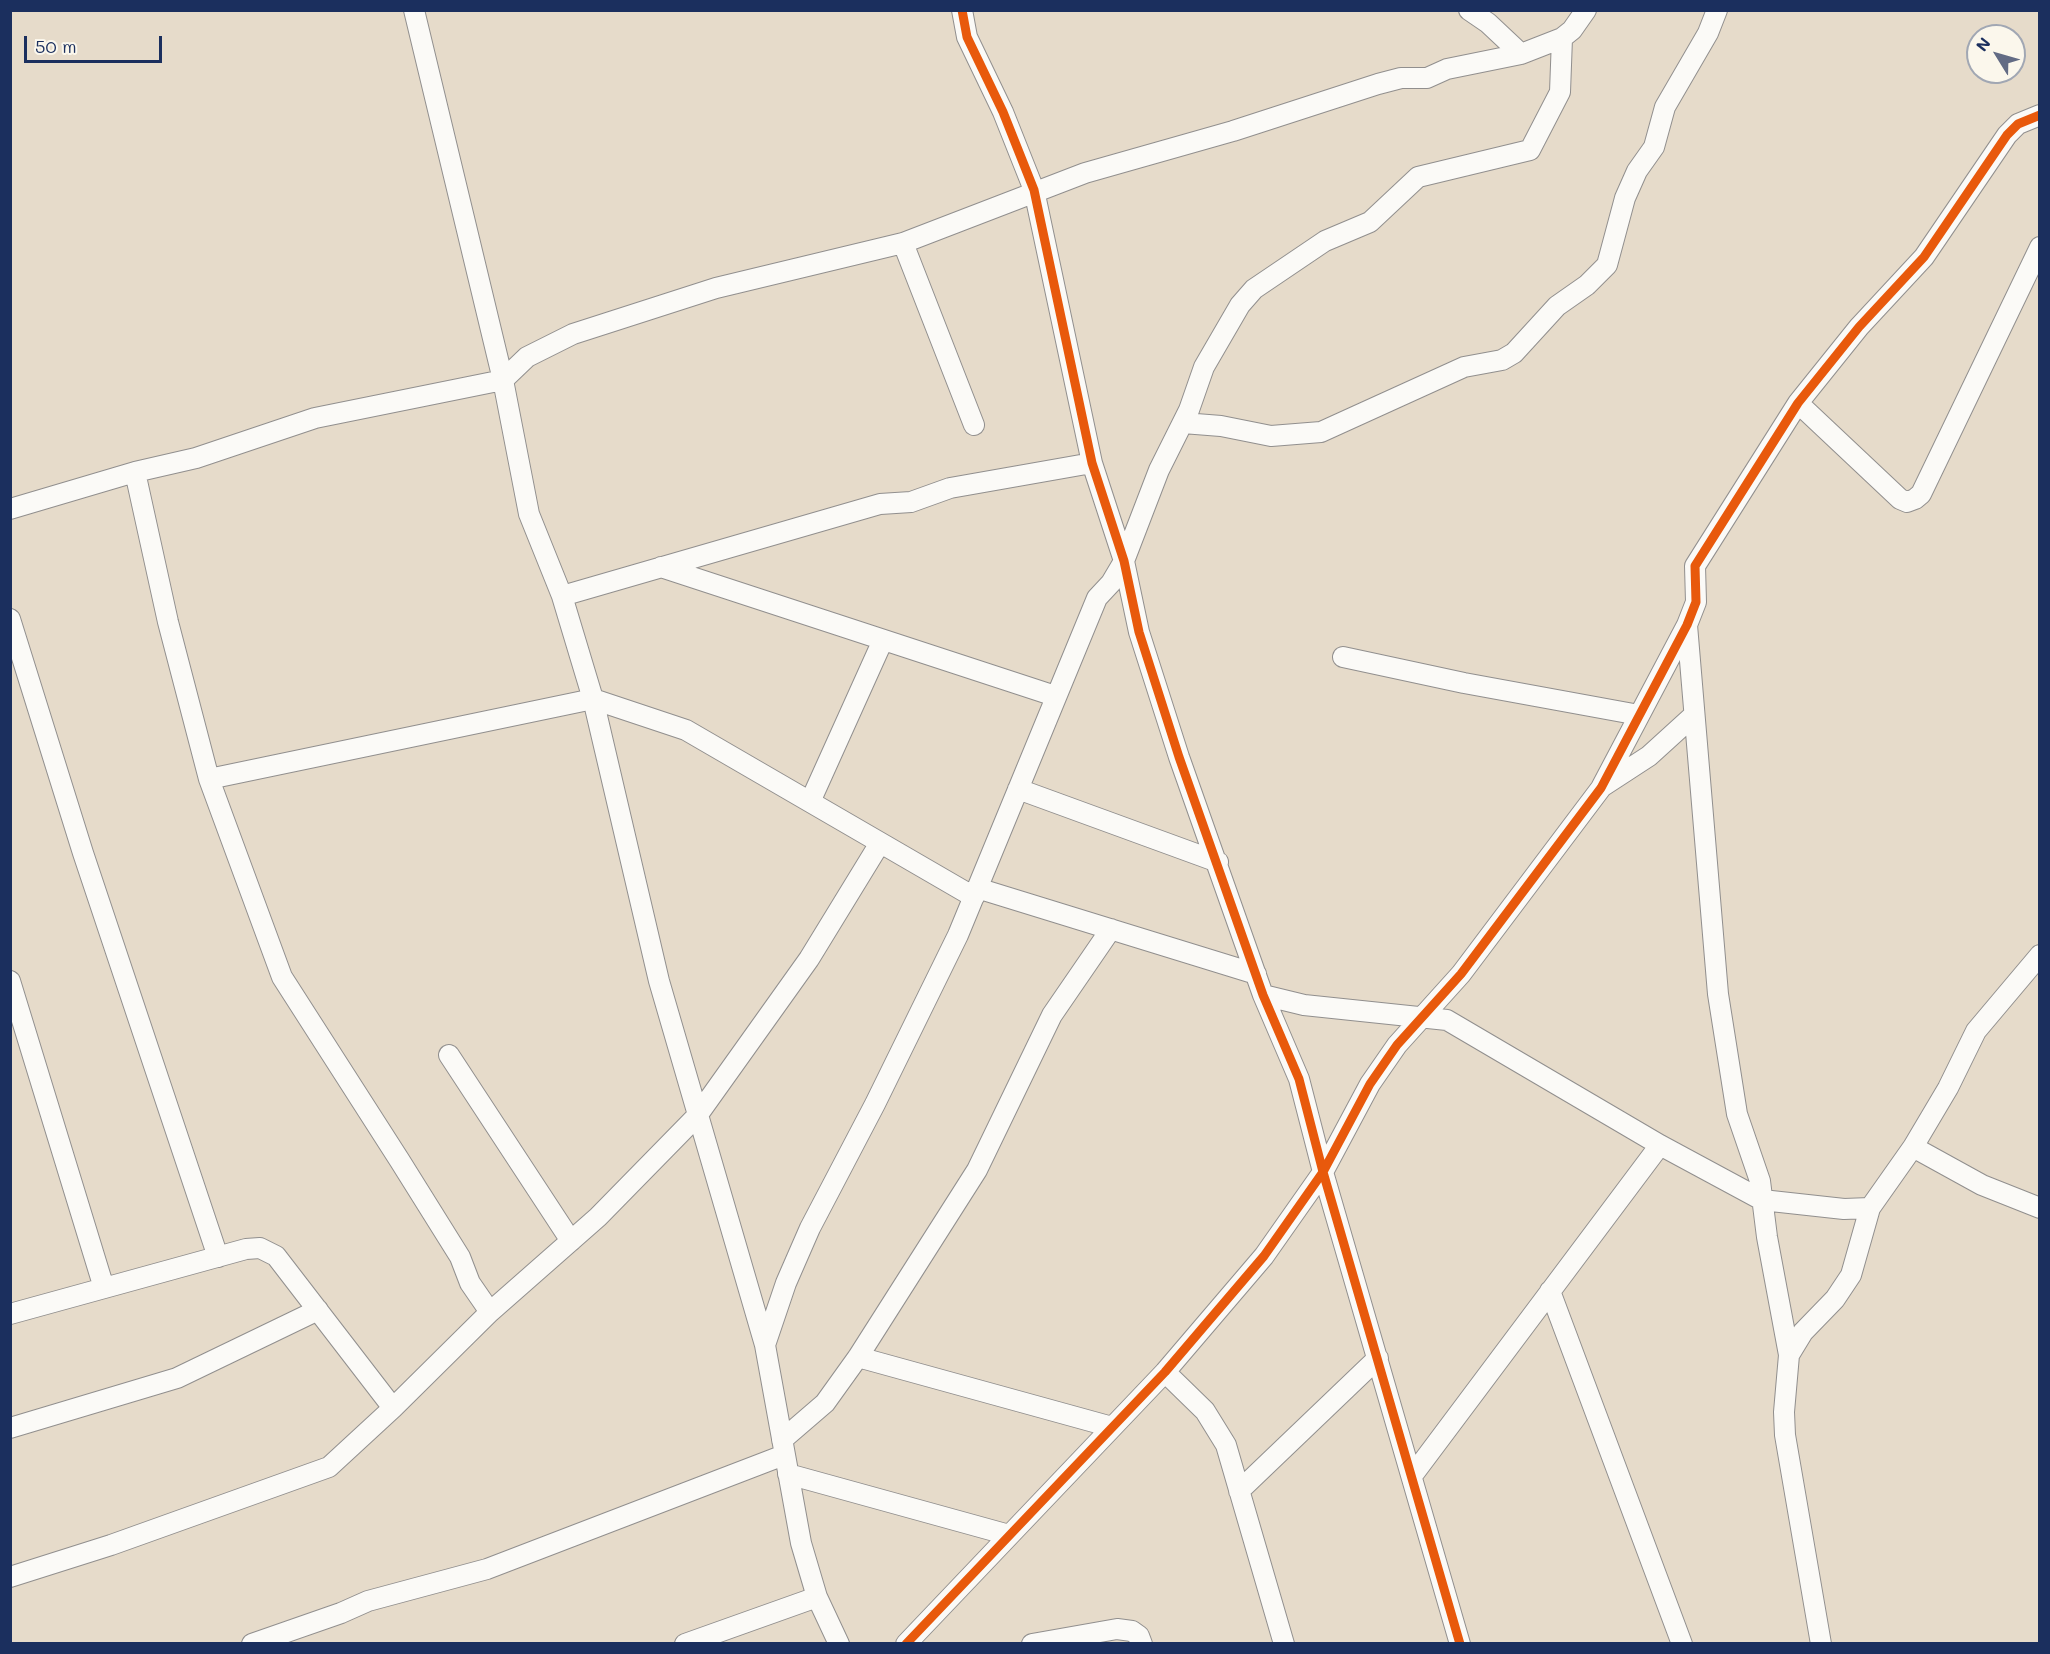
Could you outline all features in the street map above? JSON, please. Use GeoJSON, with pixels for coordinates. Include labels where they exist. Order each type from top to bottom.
{"type":"FeatureCollection","features":[{"type":"Feature","properties":{"kind":"street"},"geometry":{"type":"LineString","coordinates":[[414,10],[503,380],[529,514],[562,596],[593,699],[659,981],[765,1345],[801,1544],[817,1598],[839,1644]]}},
{"type":"Feature","properties":{"kind":"street"},"geometry":{"type":"LineString","coordinates":[[962,10],[967,37],[1003,112],[1034,190],[1092,463],[1124,561],[1146,654],[1179,758],[1218,862],[1263,995],[1299,1079],[1323,1172],[1460,1644]]}},
{"type":"Feature","properties":{"kind":"street"},"geometry":{"type":"LineString","coordinates":[[1468,10],[1488,23],[1521,54]]}},
{"type":"Feature","properties":{"kind":"street"},"geometry":{"type":"LineString","coordinates":[[10,508],[135,472],[206,455],[315,418],[503,380],[527,357],[584,331],[716,288],[903,243],[1034,190],[1378,84],[1401,78],[1427,78],[1446,69],[1521,54],[1562,38],[1572,30],[1586,10]]}},
{"type":"Feature","properties":{"kind":"street"},"geometry":{"type":"LineString","coordinates":[[1183,423],[1221,426],[1271,436],[1321,432],[1464,367],[1502,360],[1514,353],[1557,306],[1587,285],[1607,265],[1625,198],[1637,171],[1654,147],[1665,106],[1708,33],[1717,10]]}},
{"type":"Feature","properties":{"kind":"street"},"geometry":{"type":"LineString","coordinates":[[765,1345],[786,1283],[810,1228],[944,966],[1097,598],[1111,582],[1124,561],[1159,470],[1183,423],[1210,355],[1240,305],[1254,289],[1325,240],[1370,222],[1418,177],[1530,150],[1560,92],[1562,38]]}},
{"type":"Feature","properties":{"kind":"street"},"geometry":{"type":"LineString","coordinates":[[906,1644],[1165,1372],[1264,1256],[1323,1172],[1370,1084],[1396,1045],[1461,974],[1601,788],[1687,625],[1696,602],[1695,566],[1798,403],[1859,327],[1924,257],[2007,135],[2018,124],[2038,118]]}},
{"type":"Feature","properties":{"kind":"street"},"geometry":{"type":"LineString","coordinates":[[903,243],[974,425]]}},
{"type":"Feature","properties":{"kind":"street"},"geometry":{"type":"LineString","coordinates":[[1798,403],[1900,499],[1907,502],[1915,500],[1921,494],[2040,247]]}},
{"type":"Feature","properties":{"kind":"street"},"geometry":{"type":"LineString","coordinates":[[562,596],[880,504],[911,502],[950,488],[1092,463]]}},
{"type":"Feature","properties":{"kind":"street"},"geometry":{"type":"LineString","coordinates":[[135,472],[168,622],[209,778],[282,977],[460,1257],[470,1283],[490,1312]]}},
{"type":"Feature","properties":{"kind":"street"},"geometry":{"type":"LineString","coordinates":[[660,567],[1056,696]]}},
{"type":"Feature","properties":{"kind":"street"},"geometry":{"type":"LineString","coordinates":[[10,619],[87,864],[218,1257]]}},
{"type":"Feature","properties":{"kind":"street"},"geometry":{"type":"LineString","coordinates":[[1687,625],[1718,994],[1726,1058],[1737,1113],[1760,1181],[1768,1245],[1789,1355],[1784,1412],[1785,1435],[1821,1644]]}},
{"type":"Feature","properties":{"kind":"street"},"geometry":{"type":"LineString","coordinates":[[810,802],[883,640]]}},
{"type":"Feature","properties":{"kind":"street"},"geometry":{"type":"LineString","coordinates":[[1343,657],[1464,683],[1639,715]]}},
{"type":"Feature","properties":{"kind":"street"},"geometry":{"type":"LineString","coordinates":[[209,778],[593,699],[686,730],[880,843],[975,892],[1256,974]]}},
{"type":"Feature","properties":{"kind":"street"},"geometry":{"type":"LineString","coordinates":[[1601,788],[1656,750],[1693,716]]}},
{"type":"Feature","properties":{"kind":"street"},"geometry":{"type":"LineString","coordinates":[[1018,789],[1218,862]]}},
{"type":"Feature","properties":{"kind":"street"},"geometry":{"type":"LineString","coordinates":[[10,1577],[111,1545],[329,1467],[393,1408],[490,1312],[598,1217],[697,1116],[809,959],[880,843]]}},
{"type":"Feature","properties":{"kind":"street"},"geometry":{"type":"LineString","coordinates":[[252,1644],[341,1613],[368,1601],[487,1569],[785,1456],[858,1357],[977,1170],[1052,1015],[1111,930]]}},
{"type":"Feature","properties":{"kind":"street"},"geometry":{"type":"LineString","coordinates":[[1789,1355],[1803,1332],[1835,1299],[1851,1275],[1870,1208],[1912,1147],[1948,1088],[1977,1031],[2005,993],[2040,956]]}},
{"type":"Feature","properties":{"kind":"street"},"geometry":{"type":"LineString","coordinates":[[10,981],[104,1288]]}},
{"type":"Feature","properties":{"kind":"street"},"geometry":{"type":"LineString","coordinates":[[1263,995],[1304,1005],[1447,1020],[1660,1145],[1762,1200],[1844,1209],[1870,1208]]}},
{"type":"Feature","properties":{"kind":"street"},"geometry":{"type":"LineString","coordinates":[[449,1055],[571,1241]]}},
{"type":"Feature","properties":{"kind":"street"},"geometry":{"type":"LineString","coordinates":[[1412,1476],[1660,1145]]}},
{"type":"Feature","properties":{"kind":"street"},"geometry":{"type":"LineString","coordinates":[[1912,1147],[1982,1185],[2040,1208]]}},
{"type":"Feature","properties":{"kind":"street"},"geometry":{"type":"LineString","coordinates":[[10,1314],[218,1257],[260,1248],[276,1256],[393,1408]]}},
{"type":"Feature","properties":{"kind":"street"},"geometry":{"type":"LineString","coordinates":[[1550,1291],[1682,1644]]}},
{"type":"Feature","properties":{"kind":"street"},"geometry":{"type":"LineString","coordinates":[[10,1428],[177,1378],[318,1310]]}},
{"type":"Feature","properties":{"kind":"street"},"geometry":{"type":"LineString","coordinates":[[858,1357],[1112,1427]]}},
{"type":"Feature","properties":{"kind":"street"},"geometry":{"type":"LineString","coordinates":[[1239,1491],[1378,1358]]}},
{"type":"Feature","properties":{"kind":"street"},"geometry":{"type":"LineString","coordinates":[[1165,1372],[1205,1411],[1226,1444],[1284,1644]]}},
{"type":"Feature","properties":{"kind":"street"},"geometry":{"type":"LineString","coordinates":[[785,1456],[1009,1535]]}},
{"type":"Feature","properties":{"kind":"street"},"geometry":{"type":"LineString","coordinates":[[685,1644],[817,1598]]}},
{"type":"Feature","properties":{"kind":"street"},"geometry":{"type":"LineString","coordinates":[[1032,1644],[1117,1629],[1132,1631],[1139,1636],[1142,1644]]}},
{"type":"Feature","properties":{"kind":"cycle path"},"geometry":{"type":"LineString","coordinates":[[962,10],[967,37],[1003,112],[1034,190],[1092,463],[1124,561],[1139,632],[1179,757],[1263,995],[1299,1079],[1323,1172],[1460,1644]]}},
{"type":"Feature","properties":{"kind":"cycle path"},"geometry":{"type":"LineString","coordinates":[[906,1644],[1165,1372],[1264,1256],[1323,1172],[1370,1084],[1397,1045],[1461,974],[1601,788],[1687,625],[1696,602],[1695,566],[1798,403],[1859,327],[1924,257],[2007,135],[2018,124],[2040,115]]}}]}
